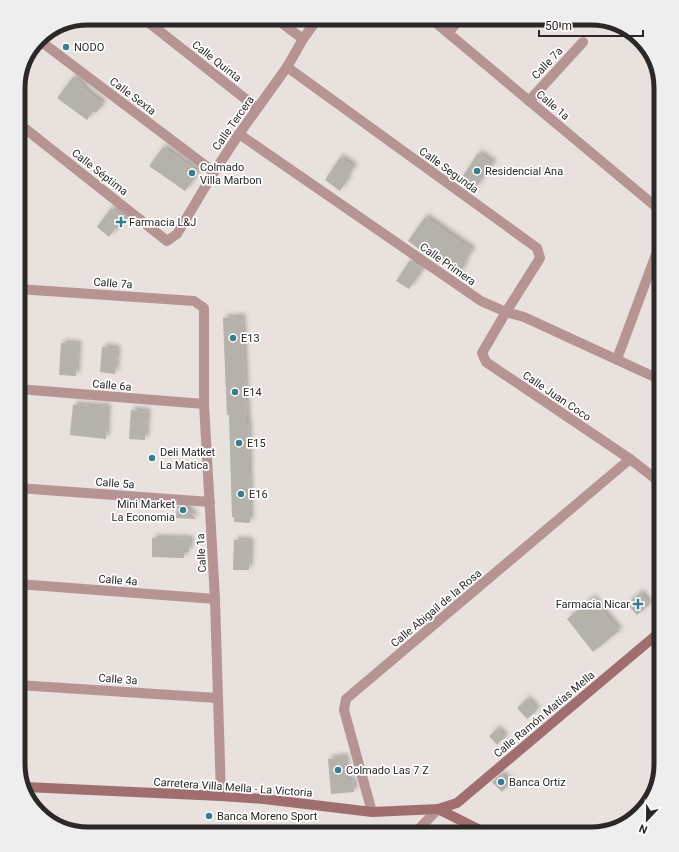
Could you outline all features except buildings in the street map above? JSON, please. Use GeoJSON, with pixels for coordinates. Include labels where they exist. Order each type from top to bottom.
{"type":"FeatureCollection","features":[{"type":"Feature","properties":{"kind":"main road","name":"Calle Ramón Matías Mella"},"geometry":{"type":"LineString","coordinates":[[438,810],[457,803],[654,636]]}},
{"type":"Feature","properties":{"kind":"main road","name":"Carretera Villa Mella - La Victoria"},"geometry":{"type":"LineString","coordinates":[[30,787],[264,799],[372,812],[438,810]]}},
{"type":"Feature","properties":{"kind":"main road"},"geometry":{"type":"LineString","coordinates":[[438,810],[473,827]]}},
{"type":"Feature","properties":{"kind":"street","name":"Calle Quinta"},"geometry":{"type":"LineString","coordinates":[[152,25],[258,108]]}},
{"type":"Feature","properties":{"kind":"street"},"geometry":{"type":"LineString","coordinates":[[284,25],[303,39]]}},
{"type":"Feature","properties":{"kind":"street","name":"Calle Tercera"},"geometry":{"type":"LineString","coordinates":[[167,241],[177,234],[214,172],[287,67],[313,25]]}},
{"type":"Feature","properties":{"kind":"street","name":"Calle 1a"},"geometry":{"type":"LineString","coordinates":[[438,25],[654,205]]}},
{"type":"Feature","properties":{"kind":"street"},"geometry":{"type":"LineString","coordinates":[[448,33],[455,25]]}},
{"type":"Feature","properties":{"kind":"street","name":"Calle 7a"},"geometry":{"type":"LineString","coordinates":[[529,101],[583,42]]}},
{"type":"Feature","properties":{"kind":"street","name":"Calle Sexta"},"geometry":{"type":"LineString","coordinates":[[43,43],[214,172]]}},
{"type":"Feature","properties":{"kind":"street","name":"Calle Segunda"},"geometry":{"type":"LineString","coordinates":[[287,67],[537,248],[540,258],[506,312]]}},
{"type":"Feature","properties":{"kind":"street","name":"Calle Séptima"},"geometry":{"type":"LineString","coordinates":[[25,128],[167,241]]}},
{"type":"Feature","properties":{"kind":"street","name":"Calle Primera"},"geometry":{"type":"LineString","coordinates":[[239,134],[481,301],[506,312],[524,317],[654,377]]}},
{"type":"Feature","properties":{"kind":"street"},"geometry":{"type":"LineString","coordinates":[[617,359],[654,261]]}},
{"type":"Feature","properties":{"kind":"street","name":"Calle 7a"},"geometry":{"type":"LineString","coordinates":[[25,289],[194,301],[204,308]]}},
{"type":"Feature","properties":{"kind":"street","name":"Calle 1a"},"geometry":{"type":"LineString","coordinates":[[204,308],[204,404],[215,599],[220,796]]}},
{"type":"Feature","properties":{"kind":"street","name":"Calle Juan Coco"},"geometry":{"type":"LineString","coordinates":[[506,312],[482,354],[486,362],[630,459],[654,478]]}},
{"type":"Feature","properties":{"kind":"street","name":"Calle 6a"},"geometry":{"type":"LineString","coordinates":[[25,390],[204,404]]}},
{"type":"Feature","properties":{"kind":"street","name":"Calle Abigail de la Rosa"},"geometry":{"type":"LineString","coordinates":[[372,812],[344,710],[346,699],[630,459]]}},
{"type":"Feature","properties":{"kind":"street","name":"Calle 5a"},"geometry":{"type":"LineString","coordinates":[[25,489],[210,502]]}},
{"type":"Feature","properties":{"kind":"street","name":"Calle 4a"},"geometry":{"type":"LineString","coordinates":[[25,585],[215,599]]}},
{"type":"Feature","properties":{"kind":"street","name":"Calle 3a"},"geometry":{"type":"LineString","coordinates":[[25,685],[217,698]]}},
{"type":"Feature","properties":{"kind":"street"},"geometry":{"type":"LineString","coordinates":[[421,827],[438,810]]}},
{"type":"Feature","properties":{"kind":"place","name":"NODO"},"geometry":{"type":"Point","coordinates":[66,47]}},
{"type":"Feature","properties":{"kind":"place","name":"Residencial Ana"},"geometry":{"type":"Point","coordinates":[477,171]}},
{"type":"Feature","properties":{"kind":"place","name":"Colmado Villa Marbon"},"geometry":{"type":"Point","coordinates":[192,173]}},
{"type":"Feature","properties":{"kind":"place","name":"Farmacia L&J"},"geometry":{"type":"Point","coordinates":[121,222]}},
{"type":"Feature","properties":{"kind":"place","name":"E13"},"geometry":{"type":"Point","coordinates":[233,338]}},
{"type":"Feature","properties":{"kind":"place","name":"E14"},"geometry":{"type":"Point","coordinates":[235,392]}},
{"type":"Feature","properties":{"kind":"place","name":"E15"},"geometry":{"type":"Point","coordinates":[239,443]}},
{"type":"Feature","properties":{"kind":"place","name":"Deli Matket La Matica"},"geometry":{"type":"Point","coordinates":[152,458]}},
{"type":"Feature","properties":{"kind":"place","name":"E16"},"geometry":{"type":"Point","coordinates":[241,494]}},
{"type":"Feature","properties":{"kind":"place","name":"Mini Market La Economia"},"geometry":{"type":"Point","coordinates":[183,510]}},
{"type":"Feature","properties":{"kind":"place","name":"Farmacia Nicar"},"geometry":{"type":"Point","coordinates":[638,604]}},
{"type":"Feature","properties":{"kind":"place","name":"Colmado Las 7 Z"},"geometry":{"type":"Point","coordinates":[338,770]}},
{"type":"Feature","properties":{"kind":"place","name":"Banca Ortiz"},"geometry":{"type":"Point","coordinates":[501,782]}},
{"type":"Feature","properties":{"kind":"place","name":"Banca Moreno Sport"},"geometry":{"type":"Point","coordinates":[209,816]}}]}
